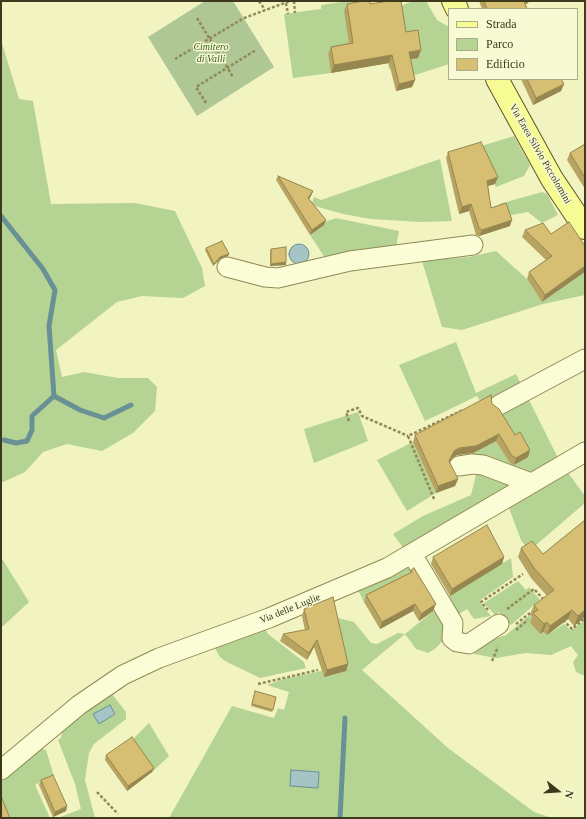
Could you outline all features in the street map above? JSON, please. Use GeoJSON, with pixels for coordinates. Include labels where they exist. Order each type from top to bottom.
{"type":"FeatureCollection","features":[{"type":"Feature","properties":{"kind":"main road","name":"Via Enea Silvio Piccolomini"},"geometry":{"type":"LineString","coordinates":[[498,80],[552,179],[585,228]]}},
{"type":"Feature","properties":{"kind":"street"},"geometry":{"type":"LineString","coordinates":[[227,267],[265,277],[278,278],[350,261],[473,245]]}},
{"type":"Feature","properties":{"kind":"street"},"geometry":{"type":"LineString","coordinates":[[499,405],[585,359]]}},
{"type":"Feature","properties":{"kind":"street","name":"Via delle Luglie"},"geometry":{"type":"LineString","coordinates":[[1,770],[79,705],[123,675],[159,658],[258,622],[373,574],[412,554],[585,452]]}},
{"type":"Feature","properties":{"kind":"street"},"geometry":{"type":"LineString","coordinates":[[459,466],[472,464],[483,465],[531,483]]}},
{"type":"Feature","properties":{"kind":"street"},"geometry":{"type":"LineString","coordinates":[[412,554],[453,623],[452,638],[457,642],[469,644],[503,617]]}},
{"type":"Feature","properties":{"kind":"path"},"geometry":{"type":"LineString","coordinates":[[259,1],[265,10]]}},
{"type":"Feature","properties":{"kind":"path"},"geometry":{"type":"LineString","coordinates":[[175,59],[244,18],[290,1]]}},
{"type":"Feature","properties":{"kind":"path"},"geometry":{"type":"LineString","coordinates":[[294,1],[295,13]]}},
{"type":"Feature","properties":{"kind":"path"},"geometry":{"type":"LineString","coordinates":[[286,3],[288,14]]}},
{"type":"Feature","properties":{"kind":"path"},"geometry":{"type":"LineString","coordinates":[[197,18],[233,77]]}},
{"type":"Feature","properties":{"kind":"path"},"geometry":{"type":"LineString","coordinates":[[206,103],[196,87],[256,50]]}},
{"type":"Feature","properties":{"kind":"path"},"geometry":{"type":"LineString","coordinates":[[349,421],[346,412],[358,408],[362,416],[408,436],[434,499]]}},
{"type":"Feature","properties":{"kind":"path"},"geometry":{"type":"LineString","coordinates":[[408,436],[466,409]]}},
{"type":"Feature","properties":{"kind":"path"},"geometry":{"type":"LineString","coordinates":[[487,610],[481,602],[523,574]]}},
{"type":"Feature","properties":{"kind":"path"},"geometry":{"type":"LineString","coordinates":[[503,617],[534,589],[544,600],[541,603]]}},
{"type":"Feature","properties":{"kind":"path"},"geometry":{"type":"LineString","coordinates":[[522,619],[536,608]]}},
{"type":"Feature","properties":{"kind":"path"},"geometry":{"type":"LineString","coordinates":[[558,618],[563,620],[572,629],[585,618]]}},
{"type":"Feature","properties":{"kind":"path"},"geometry":{"type":"LineString","coordinates":[[258,684],[318,670]]}},
{"type":"Feature","properties":{"kind":"path"},"geometry":{"type":"LineString","coordinates":[[97,792],[118,814]]}},
{"type":"Feature","properties":{"kind":"green space","name":"Cimitero di Valli"},"geometry":{"type":"Polygon","coordinates":[[[205,1],[233,1],[274,67],[197,116],[148,37],[205,1]]]}},
{"type":"Feature","properties":{"kind":"green space"},"geometry":{"type":"Polygon","coordinates":[[[348,1],[366,1],[350,50],[328,54],[331,73],[293,78],[284,14],[321,9],[321,5],[348,1]]]}},
{"type":"Feature","properties":{"kind":"green space"},"geometry":{"type":"Polygon","coordinates":[[[413,1],[426,1],[437,20],[448,26],[448,64],[412,76],[410,65],[389,69],[388,63],[403,39],[398,7],[413,1]]]}},
{"type":"Feature","properties":{"kind":"green space"},"geometry":{"type":"Polygon","coordinates":[[[1,40],[19,99],[33,101],[51,204],[135,203],[175,211],[202,268],[205,286],[183,298],[142,296],[117,302],[56,350],[62,377],[84,372],[118,378],[148,378],[157,387],[155,411],[133,433],[102,451],[67,444],[43,452],[25,472],[1,483],[1,40]]]}},
{"type":"Feature","properties":{"kind":"green space"},"geometry":{"type":"Polygon","coordinates":[[[514,136],[530,165],[524,176],[496,187],[478,147],[514,136]]]}},
{"type":"Feature","properties":{"kind":"green space"},"geometry":{"type":"Polygon","coordinates":[[[440,159],[452,221],[421,222],[371,219],[343,214],[315,206],[312,203],[314,197],[321,200],[440,159]]]}},
{"type":"Feature","properties":{"kind":"green space"},"geometry":{"type":"Polygon","coordinates":[[[542,192],[547,194],[558,215],[542,223],[528,212],[506,216],[504,209],[499,204],[542,192]]]}},
{"type":"Feature","properties":{"kind":"green space"},"geometry":{"type":"Polygon","coordinates":[[[336,218],[399,231],[396,248],[327,261],[310,235],[323,225],[322,223],[336,218]]]}},
{"type":"Feature","properties":{"kind":"green space"},"geometry":{"type":"Polygon","coordinates":[[[496,251],[527,279],[542,302],[585,272],[585,295],[543,304],[462,330],[442,327],[422,261],[469,257],[496,251]]]}},
{"type":"Feature","properties":{"kind":"green space"},"geometry":{"type":"Polygon","coordinates":[[[456,342],[476,393],[516,374],[559,460],[534,474],[467,456],[508,434],[482,405],[477,396],[425,421],[399,365],[456,342]]]}},
{"type":"Feature","properties":{"kind":"green space"},"geometry":{"type":"Polygon","coordinates":[[[358,412],[368,441],[314,463],[304,429],[358,412]]]}},
{"type":"Feature","properties":{"kind":"green space"},"geometry":{"type":"Polygon","coordinates":[[[413,442],[436,493],[407,511],[377,460],[413,442]]]}},
{"type":"Feature","properties":{"kind":"green space"},"geometry":{"type":"Polygon","coordinates":[[[566,470],[585,496],[585,503],[529,551],[521,540],[507,503],[566,470]]]}},
{"type":"Feature","properties":{"kind":"green space"},"geometry":{"type":"Polygon","coordinates":[[[477,471],[520,482],[405,550],[393,534],[423,516],[471,495],[477,471]]]}},
{"type":"Feature","properties":{"kind":"green space"},"geometry":{"type":"Polygon","coordinates":[[[1,557],[29,602],[1,628],[1,557]]]}},
{"type":"Feature","properties":{"kind":"green space"},"geometry":{"type":"Polygon","coordinates":[[[511,558],[513,577],[479,601],[491,616],[474,619],[467,609],[456,616],[444,599],[511,558]]]}},
{"type":"Feature","properties":{"kind":"green space"},"geometry":{"type":"Polygon","coordinates":[[[411,563],[415,570],[407,574],[410,579],[364,602],[358,590],[411,563]]]}},
{"type":"Feature","properties":{"kind":"green space"},"geometry":{"type":"Polygon","coordinates":[[[518,581],[526,590],[529,587],[540,600],[511,625],[499,612],[495,615],[484,603],[518,581]]]}},
{"type":"Feature","properties":{"kind":"green space"},"geometry":{"type":"Polygon","coordinates":[[[437,608],[444,619],[446,637],[436,648],[428,653],[416,649],[405,634],[437,608]]]}},
{"type":"Feature","properties":{"kind":"green space"},"geometry":{"type":"Polygon","coordinates":[[[530,615],[535,620],[530,623],[540,634],[543,632],[547,635],[564,624],[571,631],[585,620],[585,676],[576,672],[573,662],[578,655],[571,646],[551,655],[526,653],[496,658],[474,654],[483,642],[506,635],[530,615]]]}},
{"type":"Feature","properties":{"kind":"green space"},"geometry":{"type":"Polygon","coordinates":[[[334,617],[354,622],[371,643],[377,644],[398,633],[405,634],[362,670],[448,748],[534,812],[552,818],[169,818],[232,706],[274,718],[278,708],[284,710],[289,692],[267,685],[284,679],[322,671],[324,677],[334,617]]]}},
{"type":"Feature","properties":{"kind":"green space"},"geometry":{"type":"Polygon","coordinates":[[[265,629],[268,634],[304,662],[306,668],[260,678],[225,661],[219,656],[215,648],[265,629]]]}},
{"type":"Feature","properties":{"kind":"green space"},"geometry":{"type":"Polygon","coordinates":[[[112,694],[126,712],[126,719],[94,744],[89,753],[85,780],[95,818],[58,818],[81,809],[75,784],[58,740],[61,738],[63,727],[112,694]]]}},
{"type":"Feature","properties":{"kind":"green space"},"geometry":{"type":"Polygon","coordinates":[[[149,723],[169,756],[152,772],[130,742],[149,723]]]}},
{"type":"Feature","properties":{"kind":"green space"},"geometry":{"type":"Polygon","coordinates":[[[34,747],[46,750],[54,776],[35,785],[50,818],[4,818],[1,810],[1,777],[34,747]]]}},
{"type":"Feature","properties":{"kind":"water"},"geometry":{"type":"Polygon","coordinates":[[[295,244],[303,244],[309,250],[309,258],[303,264],[295,264],[289,258],[289,250],[295,244]]]}},
{"type":"Feature","properties":{"kind":"water"},"geometry":{"type":"Polygon","coordinates":[[[110,705],[115,714],[99,724],[93,714],[110,705]]]}},
{"type":"Feature","properties":{"kind":"water"},"geometry":{"type":"Polygon","coordinates":[[[291,770],[319,772],[318,788],[290,786],[291,770]]]}},
{"type":"Feature","properties":{"kind":"building"},"geometry":{"type":"Polygon","coordinates":[[[370,1],[370,4],[401,1],[406,32],[418,30],[421,50],[409,52],[415,80],[399,84],[392,55],[334,65],[331,47],[353,43],[347,4],[370,1]]]}},
{"type":"Feature","properties":{"kind":"building"},"geometry":{"type":"Polygon","coordinates":[[[484,1],[524,1],[527,8],[487,8],[484,1]]]}},
{"type":"Feature","properties":{"kind":"building"},"geometry":{"type":"Polygon","coordinates":[[[527,80],[562,80],[564,84],[536,98],[527,80]]]}},
{"type":"Feature","properties":{"kind":"building"},"geometry":{"type":"Polygon","coordinates":[[[481,142],[498,177],[487,181],[491,208],[506,203],[512,220],[482,230],[479,228],[471,204],[462,207],[448,152],[481,142]]]}},
{"type":"Feature","properties":{"kind":"building"},"geometry":{"type":"Polygon","coordinates":[[[585,144],[585,178],[570,153],[585,144]]]}},
{"type":"Feature","properties":{"kind":"building"},"geometry":{"type":"Polygon","coordinates":[[[278,176],[313,191],[308,198],[326,220],[312,230],[278,176]]]}},
{"type":"Feature","properties":{"kind":"building"},"geometry":{"type":"Polygon","coordinates":[[[569,222],[585,246],[585,266],[545,295],[529,272],[552,256],[525,230],[543,223],[551,234],[569,222]]]}},
{"type":"Feature","properties":{"kind":"building"},"geometry":{"type":"Polygon","coordinates":[[[222,241],[229,254],[220,257],[214,264],[206,248],[222,241]]]}},
{"type":"Feature","properties":{"kind":"building"},"geometry":{"type":"Polygon","coordinates":[[[286,247],[286,262],[271,264],[271,249],[286,247]]]}},
{"type":"Feature","properties":{"kind":"building"},"geometry":{"type":"Polygon","coordinates":[[[491,395],[492,404],[499,409],[515,435],[520,432],[530,450],[516,458],[512,456],[499,434],[476,446],[459,448],[454,451],[449,461],[458,479],[438,486],[415,435],[491,395]]]}},
{"type":"Feature","properties":{"kind":"building"},"geometry":{"type":"Polygon","coordinates":[[[585,520],[585,610],[578,616],[572,610],[550,626],[547,622],[544,624],[533,613],[538,610],[534,605],[554,590],[534,568],[521,548],[532,541],[543,554],[585,520]]]}},
{"type":"Feature","properties":{"kind":"building"},"geometry":{"type":"Polygon","coordinates":[[[487,525],[504,557],[452,589],[433,557],[487,525]]]}},
{"type":"Feature","properties":{"kind":"building"},"geometry":{"type":"Polygon","coordinates":[[[414,568],[436,604],[421,614],[415,604],[382,622],[366,595],[412,572],[411,570],[414,568]]]}},
{"type":"Feature","properties":{"kind":"building"},"geometry":{"type":"Polygon","coordinates":[[[333,597],[348,664],[327,670],[317,640],[309,653],[283,634],[309,629],[304,609],[333,597]]]}},
{"type":"Feature","properties":{"kind":"building"},"geometry":{"type":"Polygon","coordinates":[[[255,691],[276,697],[273,710],[252,704],[255,691]]]}},
{"type":"Feature","properties":{"kind":"building"},"geometry":{"type":"Polygon","coordinates":[[[132,737],[154,768],[128,786],[106,755],[132,737]]]}},
{"type":"Feature","properties":{"kind":"building"},"geometry":{"type":"Polygon","coordinates":[[[53,775],[67,806],[55,812],[41,780],[53,775]]]}},
{"type":"Feature","properties":{"kind":"building"},"geometry":{"type":"Polygon","coordinates":[[[1,796],[10,818],[1,818],[1,796]]]}},
{"type":"Feature","properties":{"kind":"waterway"},"geometry":{"type":"LineString","coordinates":[[1,216],[43,269],[55,290],[49,326],[54,396],[80,410],[104,418],[131,405]]}},
{"type":"Feature","properties":{"kind":"waterway"},"geometry":{"type":"LineString","coordinates":[[4,440],[16,443],[27,441],[32,430],[32,416],[54,396]]}},
{"type":"Feature","properties":{"kind":"waterway"},"geometry":{"type":"LineString","coordinates":[[340,818],[345,718]]}}]}
